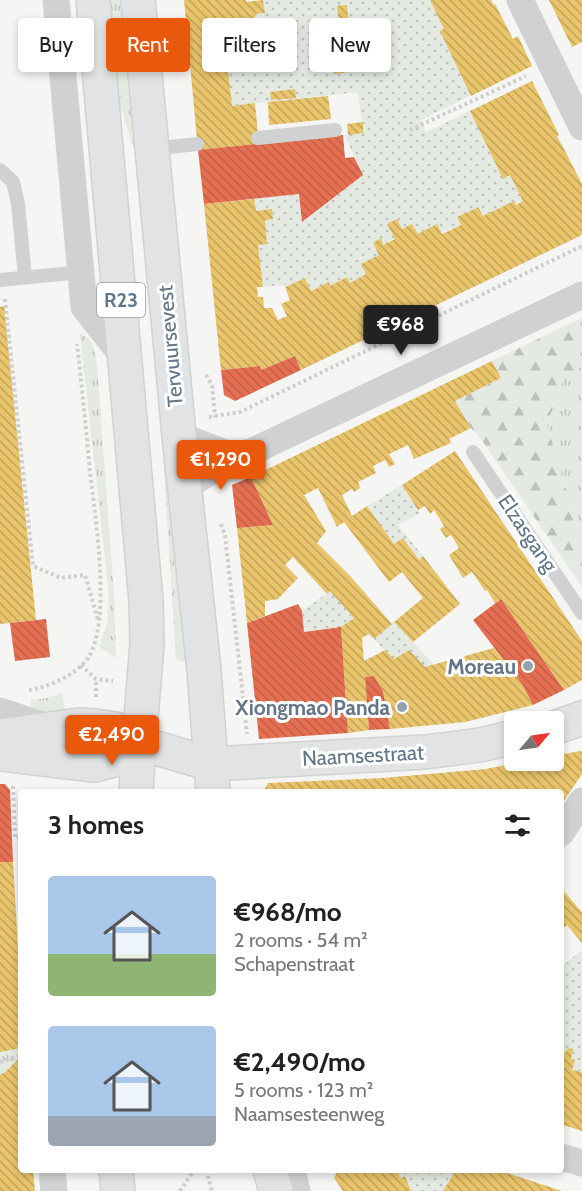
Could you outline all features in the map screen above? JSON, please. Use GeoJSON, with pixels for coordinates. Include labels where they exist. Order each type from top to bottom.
{"type":"FeatureCollection","features":[{"type":"Feature","properties":{"kind":"main road","name":"R23"},"geometry":{"type":"LineString","coordinates":[[93,0],[146,601],[147,644],[139,743]]}},
{"type":"Feature","properties":{"kind":"main road","name":"Tervuursevest"},"geometry":{"type":"LineString","coordinates":[[138,0],[179,435],[204,670],[212,778]]}},
{"type":"Feature","properties":{"kind":"main road"},"geometry":{"type":"LineString","coordinates":[[564,724],[582,718]]}},
{"type":"Feature","properties":{"kind":"main road","name":"Naamsestraat"},"geometry":{"type":"LineString","coordinates":[[0,736],[79,725],[116,729],[139,743],[212,778],[480,745],[504,739]]}},
{"type":"Feature","properties":{"kind":"main road"},"geometry":{"type":"LineString","coordinates":[[0,753],[94,765],[122,759],[139,743]]}},
{"type":"Feature","properties":{"kind":"main road"},"geometry":{"type":"LineString","coordinates":[[136,789],[139,743]]}},
{"type":"Feature","properties":{"kind":"main road"},"geometry":{"type":"LineString","coordinates":[[116,1173],[118,1191]]}},
{"type":"Feature","properties":{"kind":"main road"},"geometry":{"type":"LineString","coordinates":[[271,1173],[276,1191]]}},
{"type":"Feature","properties":{"kind":"street"},"geometry":{"type":"LineString","coordinates":[[56,0],[84,307],[126,360]]}},
{"type":"Feature","properties":{"kind":"street"},"geometry":{"type":"LineString","coordinates":[[519,0],[582,127]]}},
{"type":"Feature","properties":{"kind":"street"},"geometry":{"type":"LineString","coordinates":[[185,487],[235,457],[253,451],[582,295]]}},
{"type":"Feature","properties":{"kind":"street"},"geometry":{"type":"LineString","coordinates":[[179,435],[235,457]]}},
{"type":"Feature","properties":{"kind":"street"},"geometry":{"type":"LineString","coordinates":[[0,711],[52,728]]}},
{"type":"Feature","properties":{"kind":"street"},"geometry":{"type":"LineString","coordinates":[[564,828],[582,801]]}},
{"type":"Feature","properties":{"kind":"street"},"geometry":{"type":"LineString","coordinates":[[564,1158],[582,1163]]}},
{"type":"Feature","properties":{"kind":"street"},"geometry":{"type":"LineString","coordinates":[[52,1173],[54,1191]]}},
{"type":"Feature","properties":{"kind":"street"},"geometry":{"type":"LineString","coordinates":[[293,1173],[297,1191]]}},
{"type":"Feature","properties":{"kind":"lane"},"geometry":{"type":"LineString","coordinates":[[258,138],[335,130]]}},
{"type":"Feature","properties":{"kind":"lane"},"geometry":{"type":"LineString","coordinates":[[152,149],[197,144]]}},
{"type":"Feature","properties":{"kind":"lane"},"geometry":{"type":"LineString","coordinates":[[0,170],[13,182],[25,277]]}},
{"type":"Feature","properties":{"kind":"lane"},"geometry":{"type":"LineString","coordinates":[[1,280],[81,272]]}},
{"type":"Feature","properties":{"kind":"lane","name":"Elzasgang"},"geometry":{"type":"LineString","coordinates":[[473,452],[582,614]]}},
{"type":"Feature","properties":{"kind":"path"},"geometry":{"type":"LineString","coordinates":[[410,130],[551,64]]}},
{"type":"Feature","properties":{"kind":"path"},"geometry":{"type":"LineString","coordinates":[[206,417],[240,412],[582,246]]}},
{"type":"Feature","properties":{"kind":"path"},"geometry":{"type":"LineString","coordinates":[[1,280],[33,566],[61,578],[86,575],[99,624]]}},
{"type":"Feature","properties":{"kind":"path"},"geometry":{"type":"LineString","coordinates":[[36,689],[64,678],[88,658],[99,624],[101,573],[76,335]]}},
{"type":"Feature","properties":{"kind":"path"},"geometry":{"type":"LineString","coordinates":[[203,371],[212,385],[216,426]]}},
{"type":"Feature","properties":{"kind":"path"},"geometry":{"type":"LineString","coordinates":[[225,535],[248,743]]}},
{"type":"Feature","properties":{"kind":"path"},"geometry":{"type":"LineString","coordinates":[[81,665],[96,679],[120,682]]}},
{"type":"Feature","properties":{"kind":"path"},"geometry":{"type":"LineString","coordinates":[[13,786],[15,838],[18,838]]}},
{"type":"Feature","properties":{"kind":"path"},"geometry":{"type":"LineString","coordinates":[[0,1062],[18,1057]]}},
{"type":"Feature","properties":{"kind":"path"},"geometry":{"type":"LineString","coordinates":[[180,1191],[193,1173]]}},
{"type":"Feature","properties":{"kind":"path"},"geometry":{"type":"LineString","coordinates":[[207,1173],[212,1191]]}},
{"type":"Feature","properties":{"kind":"green space"},"geometry":{"type":"Polygon","coordinates":[[[110,0],[120,0],[122,18],[112,18],[110,0]]]}},
{"type":"Feature","properties":{"kind":"green space"},"geometry":{"type":"Polygon","coordinates":[[[263,0],[430,0],[476,93],[421,120],[426,132],[474,109],[507,177],[515,173],[528,199],[483,216],[477,207],[457,217],[461,225],[420,240],[413,224],[383,245],[380,239],[373,243],[379,255],[364,270],[366,274],[350,283],[347,277],[330,286],[329,282],[311,291],[305,278],[293,284],[263,287],[258,245],[267,243],[265,220],[273,219],[272,209],[256,211],[254,199],[299,194],[303,222],[363,175],[344,135],[363,133],[358,92],[232,106],[228,72],[297,72],[297,18],[255,18],[255,14],[265,13],[263,0]]]}},
{"type":"Feature","properties":{"kind":"green space"},"geometry":{"type":"Polygon","coordinates":[[[117,72],[127,72],[134,149],[120,106],[117,72]]]}},
{"type":"Feature","properties":{"kind":"green space"},"geometry":{"type":"Polygon","coordinates":[[[582,318],[582,367],[564,376],[547,425],[582,544],[582,587],[479,436],[471,428],[455,401],[501,378],[492,361],[582,318]]]}},
{"type":"Feature","properties":{"kind":"green space"},"geometry":{"type":"Polygon","coordinates":[[[80,334],[91,342],[97,365],[114,594],[116,658],[99,647],[107,623],[109,595],[80,334]]]}},
{"type":"Feature","properties":{"kind":"green space"},"geometry":{"type":"Polygon","coordinates":[[[582,367],[582,544],[547,425],[564,376],[582,367]]]}},
{"type":"Feature","properties":{"kind":"green space"},"geometry":{"type":"Polygon","coordinates":[[[161,422],[186,662],[176,660],[161,422]]]}},
{"type":"Feature","properties":{"kind":"green space"},"geometry":{"type":"Polygon","coordinates":[[[402,485],[420,513],[398,525],[423,556],[419,560],[404,538],[394,544],[367,506],[402,485]]]}},
{"type":"Feature","properties":{"kind":"green space"},"geometry":{"type":"Polygon","coordinates":[[[330,591],[354,618],[341,627],[304,632],[302,611],[330,591]]]}},
{"type":"Feature","properties":{"kind":"green space"},"geometry":{"type":"Polygon","coordinates":[[[394,622],[434,665],[425,667],[409,650],[393,659],[374,639],[394,622]]]}},
{"type":"Feature","properties":{"kind":"green space"},"geometry":{"type":"Polygon","coordinates":[[[62,693],[65,709],[50,713],[31,712],[31,700],[62,693]]]}},
{"type":"Feature","properties":{"kind":"green space"},"geometry":{"type":"Polygon","coordinates":[[[582,950],[582,1072],[572,1070],[575,1061],[571,1059],[573,1049],[568,1048],[564,1052],[564,965],[582,950]]]}},
{"type":"Feature","properties":{"kind":"green space"},"geometry":{"type":"Polygon","coordinates":[[[18,1049],[18,1060],[0,1075],[0,1052],[18,1049]]]}},
{"type":"Feature","properties":{"kind":"green space"},"geometry":{"type":"Polygon","coordinates":[[[399,1173],[454,1173],[443,1191],[411,1191],[405,1176],[400,1178],[399,1173]]]}},
{"type":"Feature","properties":{"kind":"building: Homes"},"geometry":{"type":"Polygon","coordinates":[[[184,0],[246,0],[246,2],[263,0],[265,13],[255,14],[255,18],[202,18],[202,72],[228,72],[232,106],[255,103],[259,144],[198,150],[190,64],[190,18],[186,18],[184,0]]]}},
{"type":"Feature","properties":{"kind":"building: Homes"},"geometry":{"type":"Polygon","coordinates":[[[430,0],[491,0],[513,39],[518,36],[532,66],[471,96],[440,31],[444,29],[430,0]]]}},
{"type":"Feature","properties":{"kind":"building: Homes"},"geometry":{"type":"Polygon","coordinates":[[[549,0],[582,0],[582,42],[572,47],[549,0]]]}},
{"type":"Feature","properties":{"kind":"building: Homes"},"geometry":{"type":"Polygon","coordinates":[[[347,5],[348,18],[338,18],[337,6],[347,5]]]}},
{"type":"Feature","properties":{"kind":"building: Homes"},"geometry":{"type":"Polygon","coordinates":[[[532,81],[582,184],[582,235],[301,370],[295,356],[261,370],[260,366],[221,370],[204,204],[254,199],[256,211],[272,209],[273,219],[265,220],[267,244],[258,245],[263,287],[257,287],[258,297],[263,297],[264,308],[272,308],[278,320],[287,316],[281,304],[290,300],[285,287],[305,278],[311,291],[329,282],[330,286],[347,277],[350,283],[366,274],[361,264],[379,255],[373,243],[381,238],[383,245],[395,239],[387,224],[397,219],[402,229],[412,224],[418,234],[437,224],[442,234],[461,225],[457,217],[478,207],[483,216],[514,201],[516,205],[523,201],[510,175],[503,179],[470,111],[532,81]]]}},
{"type":"Feature","properties":{"kind":"building: Homes"},"geometry":{"type":"Polygon","coordinates":[[[295,89],[296,98],[271,100],[270,92],[295,89]]]}},
{"type":"Feature","properties":{"kind":"building: Homes"},"geometry":{"type":"Polygon","coordinates":[[[328,96],[331,119],[269,125],[268,102],[328,96]]]}},
{"type":"Feature","properties":{"kind":"building: Homes"},"geometry":{"type":"Polygon","coordinates":[[[363,122],[363,133],[348,135],[347,124],[363,122]]]}},
{"type":"Feature","properties":{"kind":"building: Homes"},"geometry":{"type":"Polygon","coordinates":[[[4,306],[36,620],[0,624],[0,307],[4,306]]]}},
{"type":"Feature","properties":{"kind":"building: Homes"},"geometry":{"type":"Polygon","coordinates":[[[492,361],[501,378],[455,401],[471,428],[449,439],[451,443],[414,459],[408,445],[389,454],[395,464],[389,467],[385,460],[373,466],[376,473],[358,482],[360,488],[354,492],[352,489],[342,495],[352,516],[367,506],[394,544],[403,538],[419,560],[423,556],[460,604],[413,642],[394,622],[423,598],[402,572],[389,582],[344,522],[337,527],[318,488],[304,495],[326,531],[317,543],[351,577],[392,624],[374,639],[369,634],[362,638],[364,661],[385,650],[394,659],[409,650],[425,667],[494,648],[522,684],[533,705],[465,722],[390,729],[383,691],[374,676],[365,677],[369,730],[348,733],[341,627],[354,618],[330,591],[327,594],[293,557],[285,565],[298,578],[278,599],[265,601],[265,616],[247,623],[237,528],[273,525],[251,477],[492,361]]]}},
{"type":"Feature","properties":{"kind":"building: Homes"},"geometry":{"type":"Polygon","coordinates":[[[455,451],[582,641],[582,680],[564,690],[501,599],[495,603],[472,572],[463,578],[449,555],[459,548],[451,535],[446,538],[440,529],[444,526],[434,510],[430,514],[425,506],[418,510],[402,485],[455,451]]]}},
{"type":"Feature","properties":{"kind":"building: Homes"},"geometry":{"type":"Polygon","coordinates":[[[582,752],[582,774],[564,801],[564,789],[265,789],[268,783],[383,778],[504,765],[504,771],[564,771],[564,754],[582,752]]]}},
{"type":"Feature","properties":{"kind":"building: Homes"},"geometry":{"type":"Polygon","coordinates":[[[0,862],[13,862],[18,948],[18,1049],[0,1052],[0,862]]]}},
{"type":"Feature","properties":{"kind":"building: Homes"},"geometry":{"type":"Polygon","coordinates":[[[564,891],[582,912],[582,943],[567,925],[564,928],[564,891]]]}},
{"type":"Feature","properties":{"kind":"building: Homes"},"geometry":{"type":"Polygon","coordinates":[[[568,1048],[573,1049],[571,1059],[575,1060],[572,1070],[582,1072],[582,1131],[564,1125],[564,1052],[568,1048]]]}},
{"type":"Feature","properties":{"kind":"building: Homes"},"geometry":{"type":"Polygon","coordinates":[[[17,1060],[18,1173],[33,1173],[35,1191],[0,1191],[0,1075],[17,1060]]]}},
{"type":"Feature","properties":{"kind":"building: Homes"},"geometry":{"type":"Polygon","coordinates":[[[399,1173],[400,1178],[405,1176],[411,1191],[343,1191],[334,1178],[336,1174],[399,1173]]]}},
{"type":"Feature","properties":{"kind":"building: Homes"},"geometry":{"type":"Polygon","coordinates":[[[454,1173],[507,1173],[562,1191],[443,1191],[454,1173]]]}},
{"type":"Feature","properties":{"kind":"building: Shops"},"geometry":{"type":"Polygon","coordinates":[[[343,135],[345,158],[354,157],[363,175],[302,222],[299,194],[204,204],[198,150],[343,135]]]}},
{"type":"Feature","properties":{"kind":"building: Shops"},"geometry":{"type":"Polygon","coordinates":[[[295,356],[301,370],[235,401],[224,395],[221,370],[260,366],[261,370],[295,356]]]}},
{"type":"Feature","properties":{"kind":"building: Shops"},"geometry":{"type":"Polygon","coordinates":[[[251,477],[273,525],[237,528],[232,485],[251,477]]]}},
{"type":"Feature","properties":{"kind":"building: Shops","name":"Moreau"},"geometry":{"type":"Polygon","coordinates":[[[501,599],[564,690],[533,705],[522,684],[473,620],[501,599]]]}},
{"type":"Feature","properties":{"kind":"building: Shops"},"geometry":{"type":"Polygon","coordinates":[[[298,604],[302,611],[304,632],[341,627],[348,733],[259,739],[247,623],[298,604]]]}},
{"type":"Feature","properties":{"kind":"building: Shops"},"geometry":{"type":"Polygon","coordinates":[[[46,619],[50,657],[15,661],[10,623],[46,619]]]}},
{"type":"Feature","properties":{"kind":"building: Shops"},"geometry":{"type":"Polygon","coordinates":[[[374,676],[383,691],[390,729],[369,730],[365,677],[374,676]]]}},
{"type":"Feature","properties":{"kind":"building: Shops"},"geometry":{"type":"Polygon","coordinates":[[[0,784],[5,784],[10,790],[13,862],[0,862],[0,784]]]}},
{"type":"Feature","properties":{"kind":"place","name":"Moreau"},"geometry":{"type":"Point","coordinates":[528,666]}},
{"type":"Feature","properties":{"kind":"place","name":"Xiongmao Panda"},"geometry":{"type":"Point","coordinates":[402,707]}}]}
